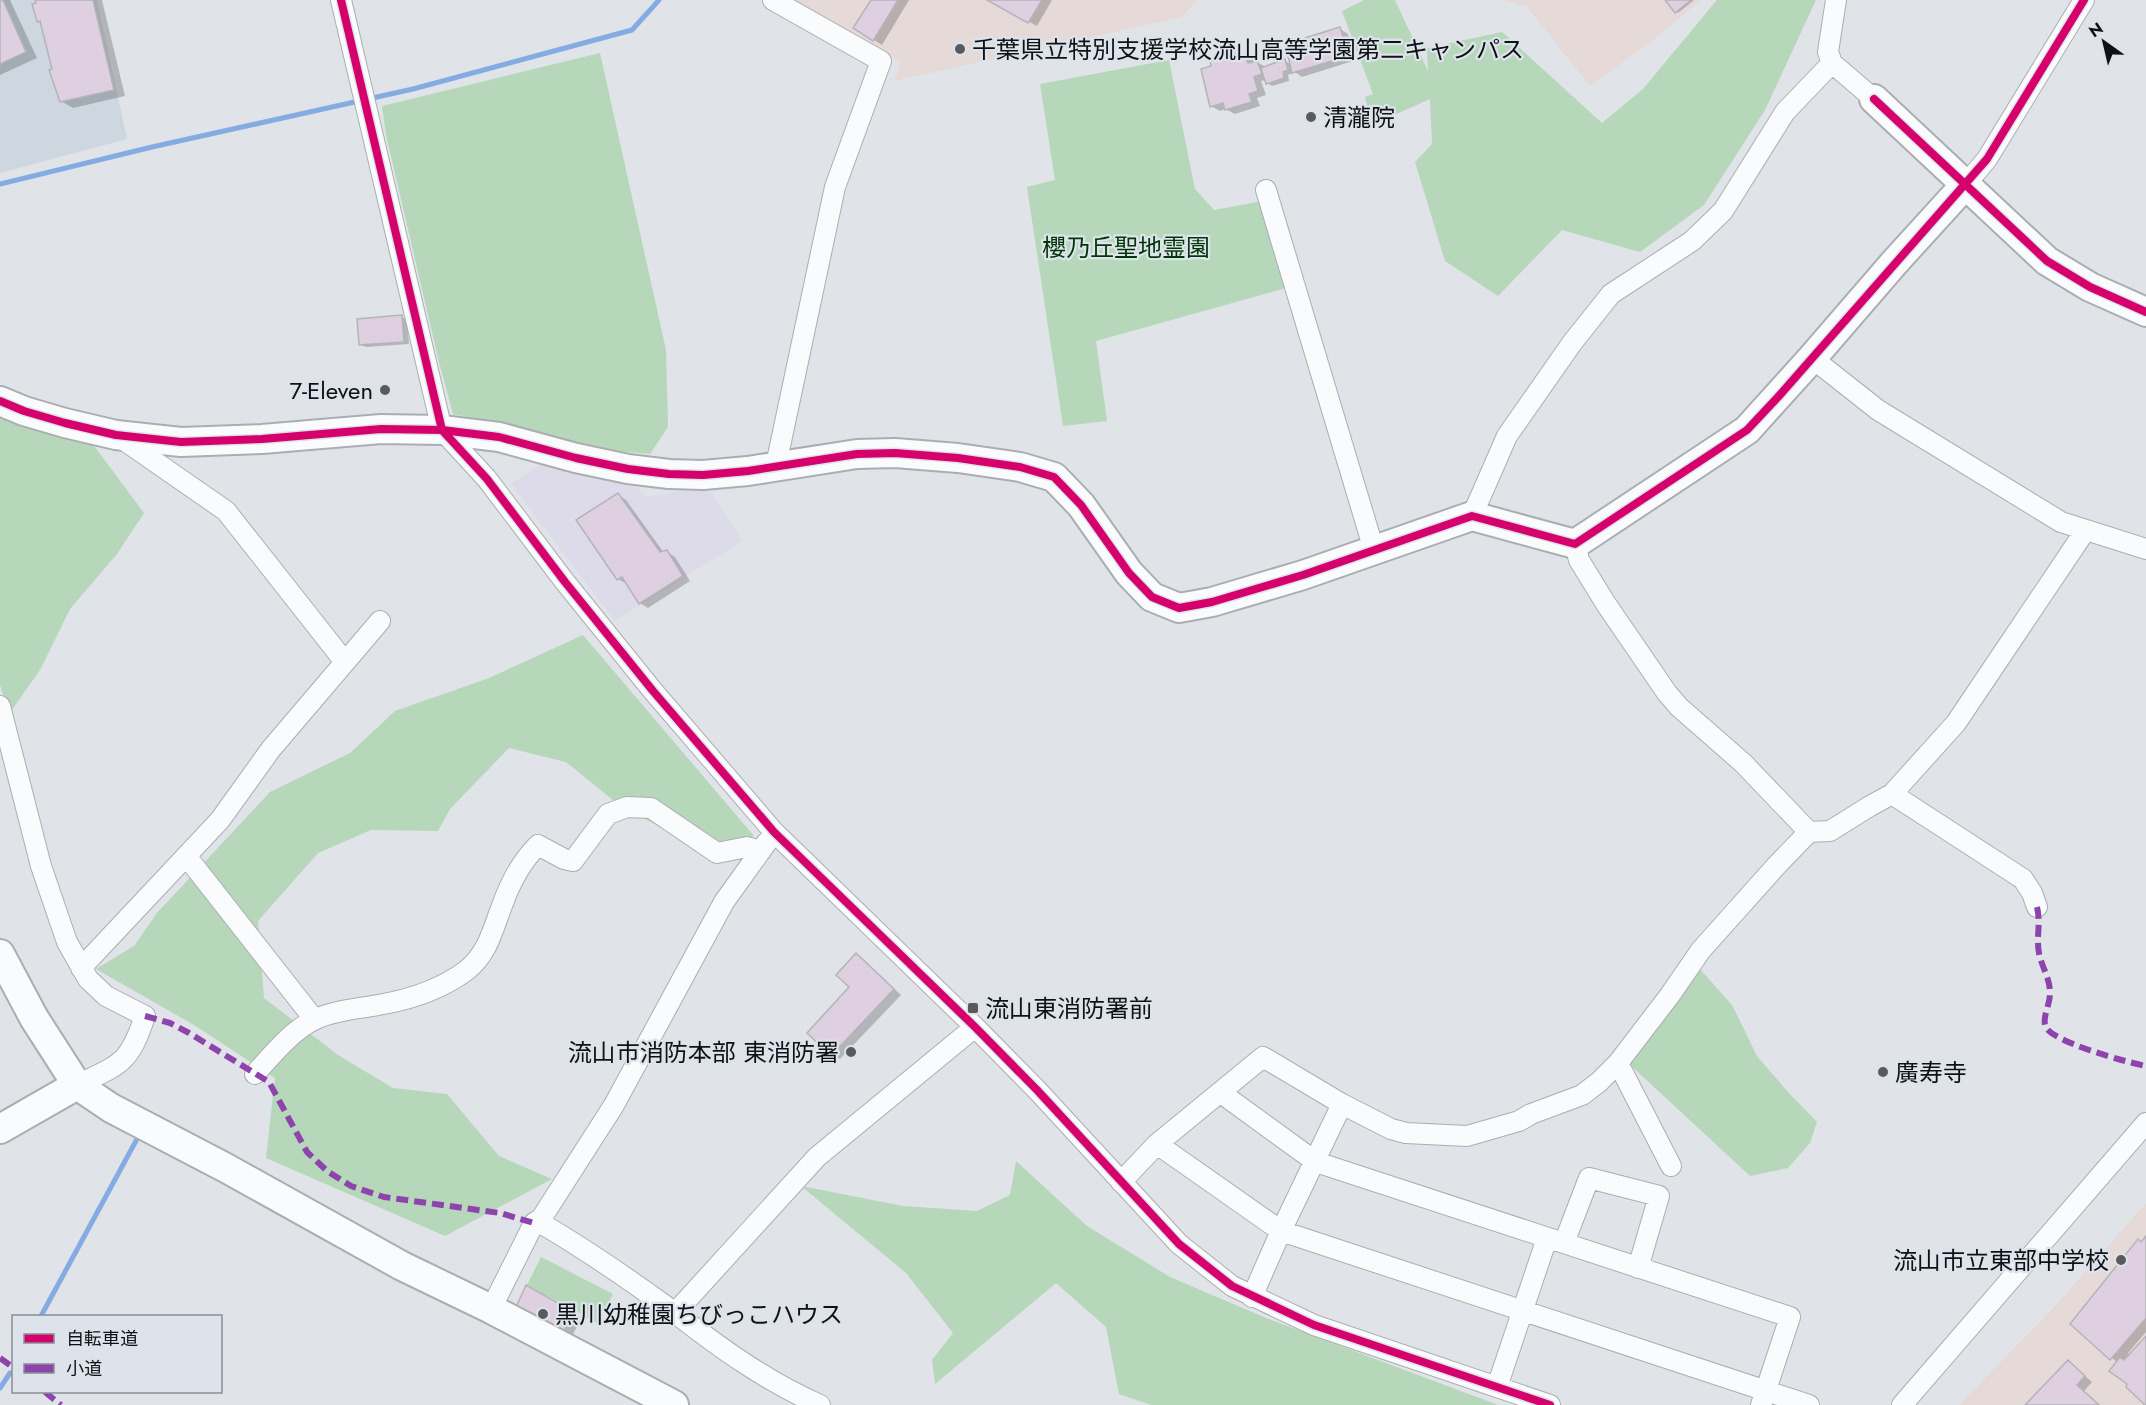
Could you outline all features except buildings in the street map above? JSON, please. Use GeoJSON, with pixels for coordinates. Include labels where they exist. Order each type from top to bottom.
{"type":"FeatureCollection","features":[{"type":"Feature","properties":{"kind":"street"},"geometry":{"type":"LineString","coordinates":[[341,0],[442,430],[487,479],[565,582],[653,691],[774,832],[975,1026],[1179,1244],[1232,1286],[1314,1325],[1550,1405]]}},
{"type":"Feature","properties":{"kind":"street"},"geometry":{"type":"LineString","coordinates":[[772,0],[881,61],[836,187],[776,465]]}},
{"type":"Feature","properties":{"kind":"street"},"geometry":{"type":"LineString","coordinates":[[1836,0],[1828,52],[1832,63],[1874,99],[2047,261],[2090,287],[2146,312]]}},
{"type":"Feature","properties":{"kind":"street"},"geometry":{"type":"LineString","coordinates":[[0,401],[64,423],[147,440],[206,442],[381,429],[442,430],[499,437],[576,458],[628,469],[669,474],[703,475],[748,471],[857,454],[895,453],[958,458],[1020,467],[1054,477],[1081,505],[1129,573],[1152,597],[1179,608],[1212,602],[1303,575],[1472,516],[1575,544],[1747,430],[1987,159],[2084,0]]}},
{"type":"Feature","properties":{"kind":"street"},"geometry":{"type":"LineString","coordinates":[[1472,516],[1507,435],[1572,343],[1611,294],[1692,241],[1723,211],[1785,112],[1832,63]]}},
{"type":"Feature","properties":{"kind":"street"},"geometry":{"type":"LineString","coordinates":[[1266,190],[1374,550]]}},
{"type":"Feature","properties":{"kind":"street"},"geometry":{"type":"LineString","coordinates":[[1812,358],[1878,410],[2061,522],[2146,549]]}},
{"type":"Feature","properties":{"kind":"street"},"geometry":{"type":"LineString","coordinates":[[116,435],[226,511],[345,662]]}},
{"type":"Feature","properties":{"kind":"street"},"geometry":{"type":"LineString","coordinates":[[1121,1182],[1158,1144],[1263,1058],[1342,1104],[1391,1129],[1406,1133],[1467,1136],[1519,1121],[1530,1114],[1582,1095],[1618,1063],[1701,950],[1776,865],[1809,832],[1830,831],[1892,794],[1956,723],[2085,531]]}},
{"type":"Feature","properties":{"kind":"street"},"geometry":{"type":"LineString","coordinates":[[1575,544],[1580,560],[1606,604],[1666,693],[1743,763],[1809,832]]}},
{"type":"Feature","properties":{"kind":"street"},"geometry":{"type":"LineString","coordinates":[[81,968],[220,820],[271,749],[380,621]]}},
{"type":"Feature","properties":{"kind":"street"},"geometry":{"type":"LineString","coordinates":[[0,706],[41,867],[59,921],[88,979],[106,996],[145,1016],[130,1052],[119,1065],[77,1084],[0,1129]]}},
{"type":"Feature","properties":{"kind":"street"},"geometry":{"type":"LineString","coordinates":[[1892,794],[2024,879],[2037,907]]}},
{"type":"Feature","properties":{"kind":"street"},"geometry":{"type":"LineString","coordinates":[[255,1074],[277,1050],[314,1019],[405,999],[453,979],[468,969],[485,951],[511,882],[528,855],[538,845],[564,860],[573,861],[608,814],[620,809],[651,808],[717,853],[747,847],[761,851]]}},
{"type":"Feature","properties":{"kind":"street"},"geometry":{"type":"LineString","coordinates":[[491,1309],[534,1223],[539,1222],[614,1105],[724,902],[774,832]]}},
{"type":"Feature","properties":{"kind":"street"},"geometry":{"type":"LineString","coordinates":[[187,857],[314,1019]]}},
{"type":"Feature","properties":{"kind":"street"},"geometry":{"type":"LineString","coordinates":[[0,954],[39,1026],[77,1084],[111,1108],[226,1168],[402,1266],[491,1309],[666,1403]]}},
{"type":"Feature","properties":{"kind":"street"},"geometry":{"type":"LineString","coordinates":[[675,1313],[817,1156],[975,1026]]}},
{"type":"Feature","properties":{"kind":"street"},"geometry":{"type":"LineString","coordinates":[[1618,1063],[1671,1166]]}},
{"type":"Feature","properties":{"kind":"street"},"geometry":{"type":"LineString","coordinates":[[1221,1093],[1316,1162],[1790,1317],[1764,1398]]}},
{"type":"Feature","properties":{"kind":"street"},"geometry":{"type":"LineString","coordinates":[[1252,1297],[1342,1104]]}},
{"type":"Feature","properties":{"kind":"street"},"geometry":{"type":"LineString","coordinates":[[1902,1405],[2146,1123]]}},
{"type":"Feature","properties":{"kind":"street"},"geometry":{"type":"LineString","coordinates":[[1158,1144],[1281,1231],[1523,1310],[1764,1398],[1809,1405]]}},
{"type":"Feature","properties":{"kind":"street"},"geometry":{"type":"LineString","coordinates":[[1497,1387],[1523,1310],[1555,1241],[1589,1179],[1659,1196],[1638,1268]]}},
{"type":"Feature","properties":{"kind":"street"},"geometry":{"type":"LineString","coordinates":[[539,1222],[675,1313],[728,1354],[795,1394],[820,1405]]}},
{"type":"Feature","properties":{"kind":"shaded area"},"geometry":{"type":"Polygon","coordinates":[[[0,0],[97,0],[127,139],[0,173],[0,0]]]}},
{"type":"Feature","properties":{"kind":"shaded area","name":"千葉県立特別支援学校流山高等学園第二キャンパス"},"geometry":{"type":"Polygon","coordinates":[[[791,0],[1198,0],[1182,17],[895,81],[900,62],[858,35],[849,36],[791,0]]]}},
{"type":"Feature","properties":{"kind":"shaded area","name":"千葉県立特別支援学校流山高等学園第二キャンパス"},"geometry":{"type":"Polygon","coordinates":[[[1505,0],[1701,0],[1652,41],[1590,86],[1527,7],[1505,0]]]}},
{"type":"Feature","properties":{"kind":"shaded area"},"geometry":{"type":"Polygon","coordinates":[[[546,460],[630,478],[644,497],[708,487],[742,541],[615,621],[511,484],[546,460]]]}},
{"type":"Feature","properties":{"kind":"shaded area","name":"流山市立東部中学校"},"geometry":{"type":"Polygon","coordinates":[[[2146,1203],[2146,1405],[1959,1405],[2055,1306],[2146,1203]]]}},
{"type":"Feature","properties":{"kind":"green space"},"geometry":{"type":"Polygon","coordinates":[[[1364,0],[1395,0],[1428,71],[1427,48],[1502,32],[1602,123],[1643,89],[1717,0],[1816,0],[1765,110],[1704,205],[1640,252],[1562,230],[1498,296],[1445,261],[1415,162],[1432,144],[1430,99],[1372,125],[1365,97],[1373,94],[1342,11],[1364,0]]]}},
{"type":"Feature","properties":{"kind":"green space"},"geometry":{"type":"Polygon","coordinates":[[[600,53],[666,350],[668,427],[650,454],[594,449],[543,433],[453,414],[386,135],[382,106],[600,53]]]}},
{"type":"Feature","properties":{"kind":"green space","name":"櫻乃丘聖地霊園"},"geometry":{"type":"Polygon","coordinates":[[[1169,60],[1195,189],[1214,210],[1263,201],[1286,288],[1096,341],[1107,421],[1063,426],[1027,187],[1055,180],[1040,84],[1169,60]]]}},
{"type":"Feature","properties":{"kind":"green space"},"geometry":{"type":"Polygon","coordinates":[[[0,416],[17,424],[92,443],[144,513],[117,554],[70,609],[40,670],[9,714],[0,685],[0,416]]]}},
{"type":"Feature","properties":{"kind":"green space"},"geometry":{"type":"Polygon","coordinates":[[[583,635],[754,836],[707,852],[619,805],[566,762],[509,748],[450,809],[438,831],[371,830],[318,853],[258,921],[264,998],[338,1055],[393,1088],[447,1094],[499,1156],[552,1179],[445,1236],[266,1158],[275,1078],[194,1025],[96,969],[134,946],[157,913],[270,792],[350,753],[395,711],[489,678],[583,635]]]}},
{"type":"Feature","properties":{"kind":"green space"},"geometry":{"type":"Polygon","coordinates":[[[1699,968],[1732,1005],[1757,1056],[1817,1122],[1810,1143],[1788,1168],[1750,1176],[1627,1062],[1699,968]]]}},
{"type":"Feature","properties":{"kind":"green space"},"geometry":{"type":"Polygon","coordinates":[[[1016,1161],[1087,1226],[1170,1277],[1266,1318],[1498,1405],[1151,1405],[1119,1394],[1106,1327],[1056,1283],[935,1384],[932,1360],[953,1333],[906,1273],[801,1186],[903,1206],[977,1211],[1010,1195],[1016,1161]]]}},
{"type":"Feature","properties":{"kind":"green space"},"geometry":{"type":"Polygon","coordinates":[[[541,1257],[613,1294],[598,1323],[527,1285],[541,1257]]]}},
{"type":"Feature","properties":{"kind":"waterway"},"geometry":{"type":"LineString","coordinates":[[0,184],[152,147],[413,89],[632,30],[659,0]]}},
{"type":"Feature","properties":{"kind":"waterway"},"geometry":{"type":"LineString","coordinates":[[42,1315],[137,1139]]}},
{"type":"Feature","properties":{"kind":"waterway"},"geometry":{"type":"LineString","coordinates":[[0,1388],[10,1373]]}},
{"type":"Feature","properties":{"kind":"marked path"},"geometry":{"type":"LineString","coordinates":[[2037,907],[2039,953],[2050,988],[2045,1021],[2049,1031],[2059,1038],[2090,1050],[2146,1066]]}},
{"type":"Feature","properties":{"kind":"marked path"},"geometry":{"type":"LineString","coordinates":[[145,1016],[170,1023],[189,1033],[269,1082],[307,1152],[327,1171],[351,1186],[384,1197],[500,1213],[534,1223]]}},
{"type":"Feature","properties":{"kind":"marked path"},"geometry":{"type":"LineString","coordinates":[[0,1358],[12,1367]]}},
{"type":"Feature","properties":{"kind":"marked path"},"geometry":{"type":"LineString","coordinates":[[46,1393],[61,1405]]}},
{"type":"Feature","properties":{"kind":"cycle path"},"geometry":{"type":"LineString","coordinates":[[341,0],[442,430],[487,479],[565,582],[653,691],[774,832],[1037,1090],[1179,1244],[1232,1286],[1314,1325],[1550,1405]]}},
{"type":"Feature","properties":{"kind":"cycle path"},"geometry":{"type":"LineString","coordinates":[[0,401],[24,411],[116,435],[181,442],[262,439],[381,429],[442,430],[499,437],[576,458],[628,469],[669,474],[703,475],[748,471],[857,454],[895,453],[958,458],[1020,467],[1054,477],[1081,505],[1129,573],[1152,597],[1179,608],[1212,602],[1303,575],[1472,516],[1575,544],[1747,430],[1778,397],[1987,159],[2084,0]]}},
{"type":"Feature","properties":{"kind":"cycle path"},"geometry":{"type":"LineString","coordinates":[[1874,99],[2047,261],[2090,287],[2146,312]]}},
{"type":"Feature","properties":{"kind":"place","name":"千葉県立特別支援学校流山高等学園第二キャンパス"},"geometry":{"type":"Point","coordinates":[960,49]}},
{"type":"Feature","properties":{"kind":"place","name":"清瀧院"},"geometry":{"type":"Point","coordinates":[1311,117]}},
{"type":"Feature","properties":{"kind":"place","name":"7-Eleven"},"geometry":{"type":"Point","coordinates":[385,390]}},
{"type":"Feature","properties":{"kind":"place","name":"流山東消防署前"},"geometry":{"type":"Point","coordinates":[973,1008]}},
{"type":"Feature","properties":{"kind":"place","name":"流山市消防本部 東消防署"},"geometry":{"type":"Point","coordinates":[851,1052]}},
{"type":"Feature","properties":{"kind":"place","name":"廣寿寺"},"geometry":{"type":"Point","coordinates":[1883,1072]}},
{"type":"Feature","properties":{"kind":"place","name":"流山市立東部中学校"},"geometry":{"type":"Point","coordinates":[2121,1260]}},
{"type":"Feature","properties":{"kind":"place","name":"黒川幼稚園ちびっこハウス"},"geometry":{"type":"Point","coordinates":[543,1314]}}]}
